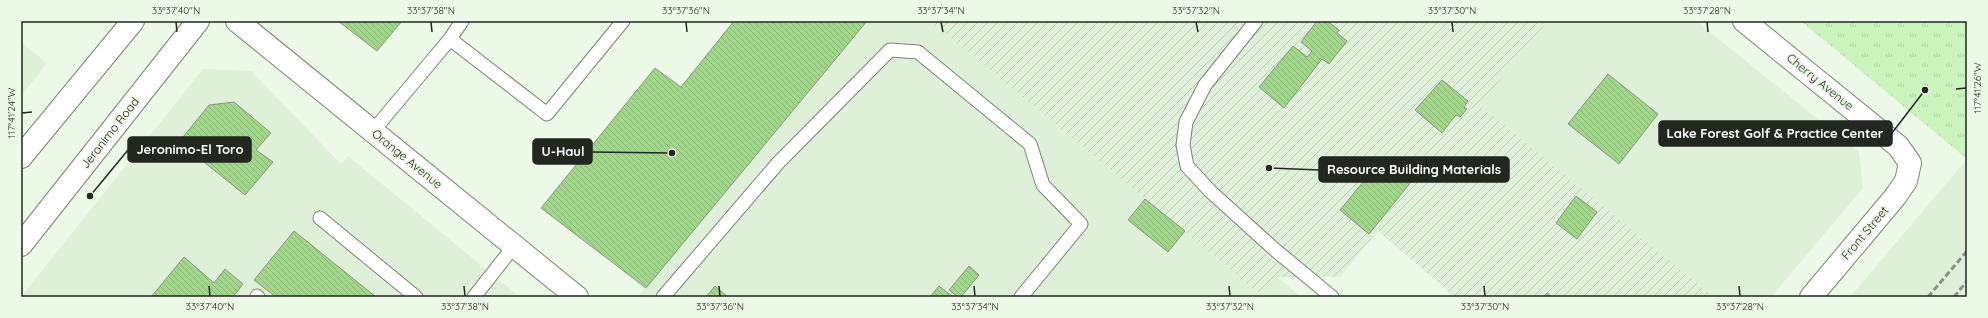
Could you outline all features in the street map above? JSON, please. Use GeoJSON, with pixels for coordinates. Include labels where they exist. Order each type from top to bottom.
{"type":"FeatureCollection","features":[{"type":"Feature","properties":{"kind":"street"},"geometry":{"type":"LineString","coordinates":[[21,157],[133,21]]}},
{"type":"Feature","properties":{"kind":"street","name":"Jeronimo Road"},"geometry":{"type":"LineString","coordinates":[[21,245],[198,21]]}},
{"type":"Feature","properties":{"kind":"street","name":"Orange Avenue"},"geometry":{"type":"LineString","coordinates":[[237,21],[578,297]]}},
{"type":"Feature","properties":{"kind":"street","name":"Cherry Avenue"},"geometry":{"type":"LineString","coordinates":[[1744,21],[1898,146],[1910,163]]}},
{"type":"Feature","properties":{"kind":"street","name":"Front Street"},"geometry":{"type":"LineString","coordinates":[[1811,297],[1895,197],[1906,180],[1910,163]]}},
{"type":"Feature","properties":{"kind":"lane"},"geometry":{"type":"LineString","coordinates":[[373,131],[450,39],[462,21]]}},
{"type":"Feature","properties":{"kind":"lane"},"geometry":{"type":"LineString","coordinates":[[450,39],[547,114],[623,21]]}},
{"type":"Feature","properties":{"kind":"lane"},"geometry":{"type":"LineString","coordinates":[[1256,21],[1205,85],[1186,122],[1183,145],[1187,166],[1222,202],[1274,249],[1332,297]]}},
{"type":"Feature","properties":{"kind":"lane"},"geometry":{"type":"LineString","coordinates":[[663,297],[778,163],[890,50],[918,52],[1030,144],[1043,186],[1080,224],[1021,297]]}},
{"type":"Feature","properties":{"kind":"lane"},"geometry":{"type":"LineString","coordinates":[[320,218],[416,297]]}},
{"type":"Feature","properties":{"kind":"lane"},"geometry":{"type":"LineString","coordinates":[[474,297],[514,246]]}},
{"type":"Feature","properties":{"kind":"shaded area"},"geometry":{"type":"Polygon","coordinates":[[[867,21],[931,21],[1262,296],[1277,277],[1301,297],[638,297],[867,21]]]}},
{"type":"Feature","properties":{"kind":"shaded area"},"geometry":{"type":"Polygon","coordinates":[[[931,21],[1548,21],[1480,105],[1714,297],[1455,297],[1378,231],[1340,277],[1277,277],[1262,296],[931,21]]]}},
{"type":"Feature","properties":{"kind":"shaded area"},"geometry":{"type":"Polygon","coordinates":[[[1548,21],[1696,21],[1859,152],[1863,188],[1771,297],[1714,297],[1480,105],[1548,21]]]}},
{"type":"Feature","properties":{"kind":"shaded area"},"geometry":{"type":"Polygon","coordinates":[[[21,42],[47,63],[21,96],[21,42]]]}},
{"type":"Feature","properties":{"kind":"shaded area"},"geometry":{"type":"Polygon","coordinates":[[[203,69],[251,71],[341,164],[348,156],[520,297],[21,297],[203,69]]]}},
{"type":"Feature","properties":{"kind":"shaded area"},"geometry":{"type":"Polygon","coordinates":[[[1967,159],[1967,297],[1850,297],[1967,159]]]}},
{"type":"Feature","properties":{"kind":"green space"},"geometry":{"type":"Polygon","coordinates":[[[1801,21],[1967,21],[1967,159],[1801,21]]]}},
{"type":"Feature","properties":{"kind":"building"},"geometry":{"type":"Polygon","coordinates":[[[338,21],[402,21],[377,51],[338,21]]]}},
{"type":"Feature","properties":{"kind":"building"},"geometry":{"type":"Polygon","coordinates":[[[734,21],[867,21],[646,288],[541,208],[655,68],[681,87],[734,21]]]}},
{"type":"Feature","properties":{"kind":"building"},"geometry":{"type":"Polygon","coordinates":[[[1317,21],[1327,21],[1339,30],[1337,33],[1347,41],[1329,64],[1322,59],[1284,108],[1259,87],[1293,46],[1307,57],[1312,51],[1301,42],[1317,21]]]}},
{"type":"Feature","properties":{"kind":"building"},"geometry":{"type":"Polygon","coordinates":[[[1608,74],[1658,114],[1619,164],[1568,124],[1608,74]]]}},
{"type":"Feature","properties":{"kind":"building"},"geometry":{"type":"Polygon","coordinates":[[[1442,80],[1468,101],[1464,107],[1467,109],[1460,117],[1456,115],[1442,133],[1415,110],[1442,80]]]}},
{"type":"Feature","properties":{"kind":"building"},"geometry":{"type":"Polygon","coordinates":[[[234,102],[271,133],[256,150],[273,162],[245,195],[179,142],[209,105],[234,102]]]}},
{"type":"Feature","properties":{"kind":"building"},"geometry":{"type":"Polygon","coordinates":[[[1391,157],[1415,177],[1369,234],[1340,210],[1378,164],[1383,168],[1391,157]]]}},
{"type":"Feature","properties":{"kind":"building"},"geometry":{"type":"Polygon","coordinates":[[[1576,196],[1597,212],[1577,239],[1556,223],[1576,196]]]}},
{"type":"Feature","properties":{"kind":"building"},"geometry":{"type":"Polygon","coordinates":[[[1145,199],[1185,231],[1168,252],[1128,220],[1145,199]]]}},
{"type":"Feature","properties":{"kind":"building"},"geometry":{"type":"Polygon","coordinates":[[[294,231],[376,297],[276,297],[254,280],[294,231]]]}},
{"type":"Feature","properties":{"kind":"building"},"geometry":{"type":"Polygon","coordinates":[[[184,257],[214,283],[225,269],[243,284],[233,297],[151,297],[184,257]]]}},
{"type":"Feature","properties":{"kind":"building"},"geometry":{"type":"Polygon","coordinates":[[[969,266],[979,275],[961,297],[958,297],[949,290],[969,266]]]}},
{"type":"Feature","properties":{"kind":"building"},"geometry":{"type":"Polygon","coordinates":[[[715,286],[728,297],[706,297],[715,286]]]}},
{"type":"Feature","properties":{"kind":"building"},"geometry":{"type":"Polygon","coordinates":[[[939,286],[953,297],[930,297],[939,286]]]}},
{"type":"Feature","properties":{"kind":"building"},"geometry":{"type":"Polygon","coordinates":[[[1547,293],[1552,297],[1543,297],[1547,293]]]}},
{"type":"Feature","properties":{"kind":"railway"},"geometry":{"type":"LineString","coordinates":[[1928,297],[1967,251]]}},
{"type":"Feature","properties":{"kind":"railway"},"geometry":{"type":"LineString","coordinates":[[1954,297],[1967,281]]}},
{"type":"Feature","properties":{"kind":"place","name":"Lake Forest Golf & Practice Center"},"geometry":{"type":"Point","coordinates":[1925,90]}},
{"type":"Feature","properties":{"kind":"place","name":"U-Haul"},"geometry":{"type":"Point","coordinates":[672,153]}},
{"type":"Feature","properties":{"kind":"place","name":"Resource Building Materials"},"geometry":{"type":"Point","coordinates":[1269,168]}},
{"type":"Feature","properties":{"kind":"place","name":"Jeronimo-El Toro"},"geometry":{"type":"Point","coordinates":[90,196]}}]}
